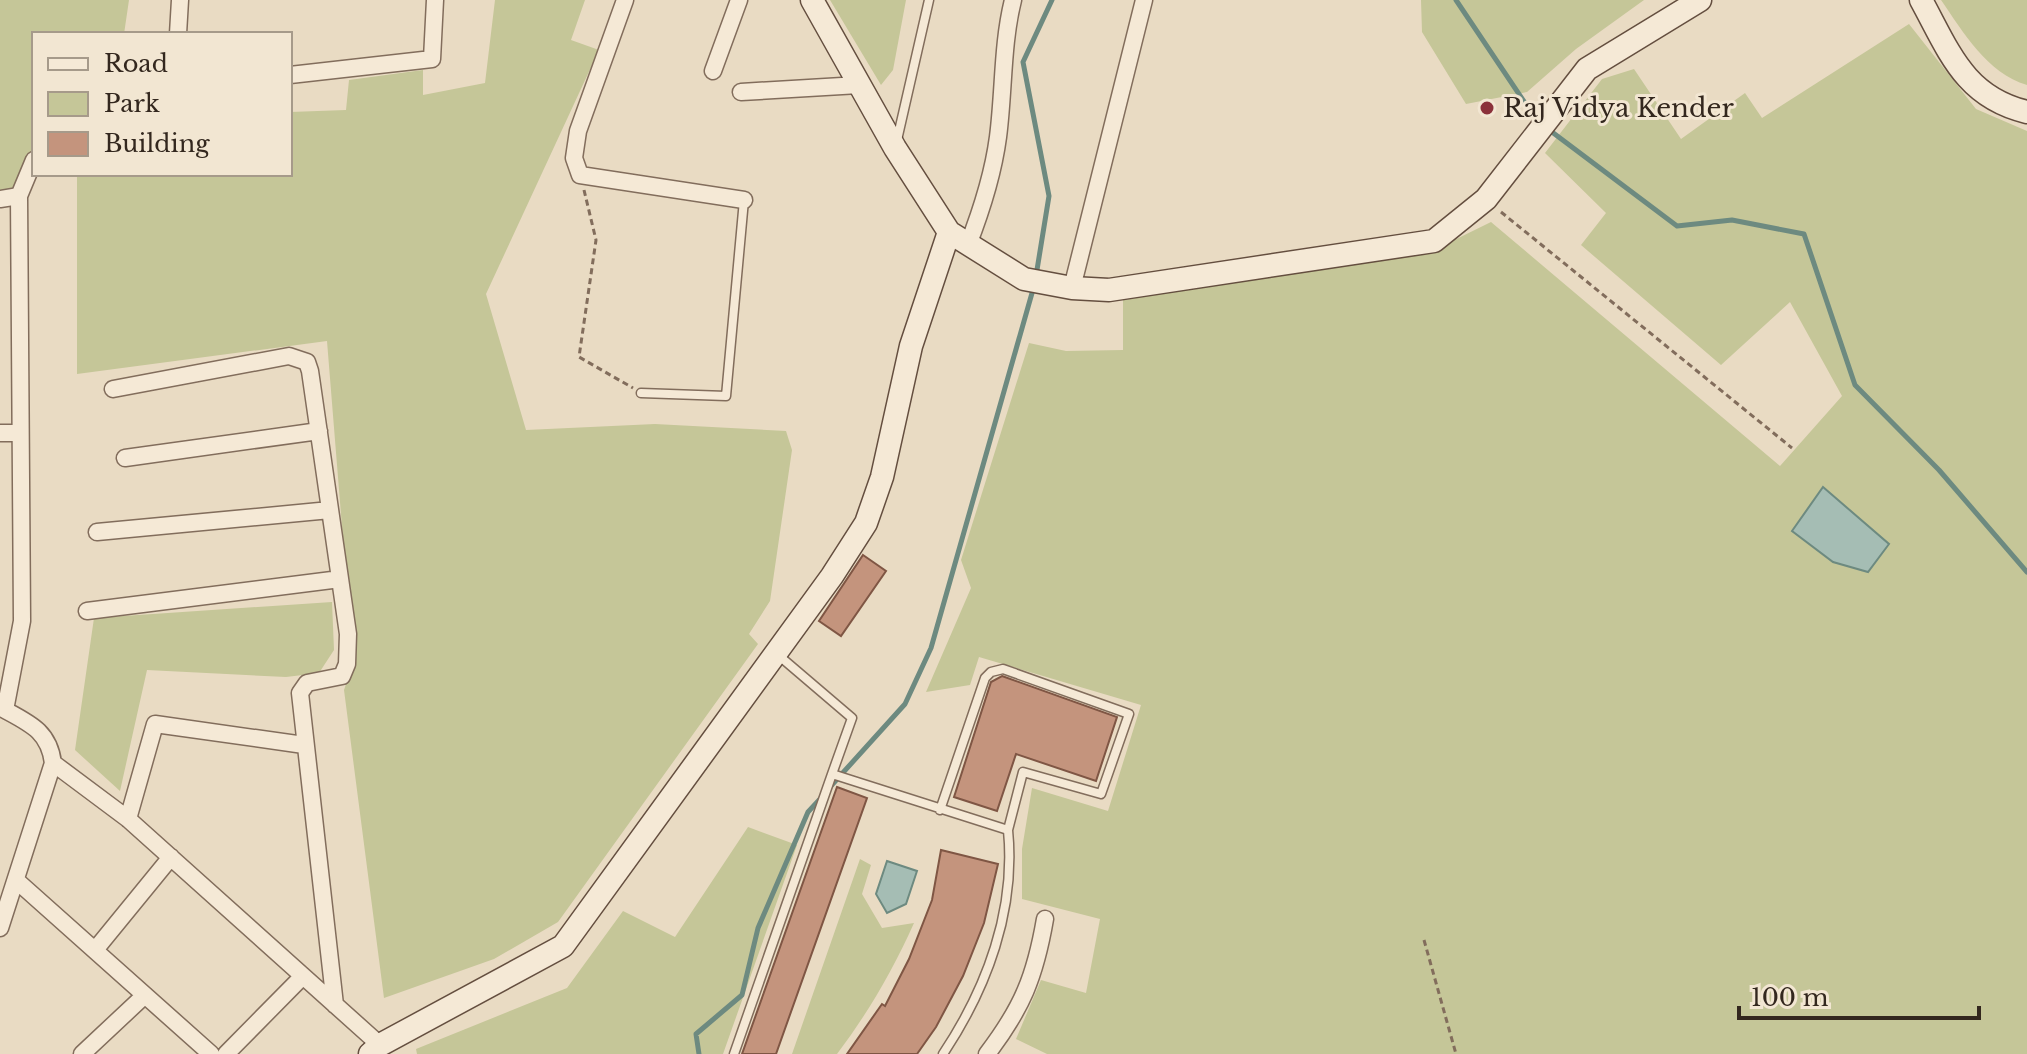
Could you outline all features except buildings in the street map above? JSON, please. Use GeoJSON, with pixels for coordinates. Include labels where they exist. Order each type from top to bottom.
{"type":"FeatureCollection","features":[{"type":"Feature","properties":{"kind":"street"},"geometry":{"type":"LineString","coordinates":[[178,32],[180,0]]}},
{"type":"Feature","properties":{"kind":"street"},"geometry":{"type":"LineString","coordinates":[[292,75],[432,59],[435,0]]}},
{"type":"Feature","properties":{"kind":"street"},"geometry":{"type":"LineString","coordinates":[[625,0],[578,131],[574,158],[580,175],[744,200]]}},
{"type":"Feature","properties":{"kind":"street"},"geometry":{"type":"LineString","coordinates":[[713,71],[739,0]]}},
{"type":"Feature","properties":{"kind":"street"},"geometry":{"type":"LineString","coordinates":[[812,0],[895,148],[958,238],[1024,279],[1072,288],[1109,290],[1434,241],[1486,199],[1587,69],[1700,0]]}},
{"type":"Feature","properties":{"kind":"street"},"geometry":{"type":"LineString","coordinates":[[53,763],[128,819],[171,857],[335,1005],[375,1049],[563,946],[776,654],[866,523],[882,477],[911,346],[958,238],[987,194],[995,153],[1007,26],[1013,0]]}},
{"type":"Feature","properties":{"kind":"street"},"geometry":{"type":"LineString","coordinates":[[1072,288],[1144,0]]}},
{"type":"Feature","properties":{"kind":"street"},"geometry":{"type":"LineString","coordinates":[[1921,0],[1965,79],[2006,107],[2027,112]]}},
{"type":"Feature","properties":{"kind":"street"},"geometry":{"type":"LineString","coordinates":[[741,92],[859,85]]}},
{"type":"Feature","properties":{"kind":"street"},"geometry":{"type":"LineString","coordinates":[[0,928],[53,763],[51,746],[39,728],[2,710],[22,621],[19,196],[32,165]]}},
{"type":"Feature","properties":{"kind":"street"},"geometry":{"type":"LineString","coordinates":[[0,199],[19,196]]}},
{"type":"Feature","properties":{"kind":"street"},"geometry":{"type":"LineString","coordinates":[[0,313],[18,314]]}},
{"type":"Feature","properties":{"kind":"street"},"geometry":{"type":"LineString","coordinates":[[113,389],[289,356],[307,362],[348,634],[347,664],[342,676],[307,683],[300,693],[335,1005]]}},
{"type":"Feature","properties":{"kind":"street"},"geometry":{"type":"LineString","coordinates":[[125,458],[319,431]]}},
{"type":"Feature","properties":{"kind":"street"},"geometry":{"type":"LineString","coordinates":[[0,433],[20,433]]}},
{"type":"Feature","properties":{"kind":"street"},"geometry":{"type":"LineString","coordinates":[[97,532],[330,510]]}},
{"type":"Feature","properties":{"kind":"street"},"geometry":{"type":"LineString","coordinates":[[87,611],[340,579]]}},
{"type":"Feature","properties":{"kind":"street"},"geometry":{"type":"LineString","coordinates":[[128,819],[155,724],[304,745]]}},
{"type":"Feature","properties":{"kind":"street"},"geometry":{"type":"LineString","coordinates":[[95,950],[171,857]]}},
{"type":"Feature","properties":{"kind":"street"},"geometry":{"type":"LineString","coordinates":[[17,881],[211,1054]]}},
{"type":"Feature","properties":{"kind":"street"},"geometry":{"type":"LineString","coordinates":[[987,1054],[1015,1018],[1032,982],[1045,919]]}},
{"type":"Feature","properties":{"kind":"street"},"geometry":{"type":"LineString","coordinates":[[226,1054],[303,976]]}},
{"type":"Feature","properties":{"kind":"street"},"geometry":{"type":"LineString","coordinates":[[82,1054],[145,995]]}},
{"type":"Feature","properties":{"kind":"lane"},"geometry":{"type":"LineString","coordinates":[[895,148],[929,0]]}},
{"type":"Feature","properties":{"kind":"lane"},"geometry":{"type":"LineString","coordinates":[[641,393],[726,396],[744,200]]}},
{"type":"Feature","properties":{"kind":"lane"},"geometry":{"type":"LineString","coordinates":[[734,1054],[852,718],[776,654]]}},
{"type":"Feature","properties":{"kind":"lane"},"geometry":{"type":"LineString","coordinates":[[940,810],[985,678],[991,672],[1003,669],[1129,714],[1101,794],[1023,772],[1008,830],[1008,892],[997,943],[978,992],[943,1054]]}},
{"type":"Feature","properties":{"kind":"lane"},"geometry":{"type":"LineString","coordinates":[[832,774],[1008,830]]}},
{"type":"Feature","properties":{"kind":"path"},"geometry":{"type":"LineString","coordinates":[[580,175],[596,240],[579,357],[641,393]]}},
{"type":"Feature","properties":{"kind":"path"},"geometry":{"type":"LineString","coordinates":[[1486,199],[1792,448]]}},
{"type":"Feature","properties":{"kind":"path"},"geometry":{"type":"LineString","coordinates":[[1424,940],[1456,1054]]}},
{"type":"Feature","properties":{"kind":"green space"},"geometry":{"type":"Polygon","coordinates":[[[0,0],[129,0],[124,32],[32,32],[32,154],[11,201],[0,200],[0,0]]]}},
{"type":"Feature","properties":{"kind":"green space"},"geometry":{"type":"Polygon","coordinates":[[[495,0],[585,0],[571,40],[599,50],[486,294],[526,430],[655,424],[786,431],[792,450],[770,601],[749,634],[758,644],[558,922],[494,959],[384,998],[344,690],[353,663],[327,341],[77,374],[77,176],[292,176],[292,112],[346,110],[349,80],[423,70],[423,95],[485,83],[495,0]]]}},
{"type":"Feature","properties":{"kind":"green space"},"geometry":{"type":"Polygon","coordinates":[[[830,0],[906,0],[893,70],[881,85],[830,0]]]}},
{"type":"Feature","properties":{"kind":"green space"},"geometry":{"type":"Polygon","coordinates":[[[1421,0],[1644,0],[1576,49],[1527,92],[1466,104],[1422,32],[1421,0]]]}},
{"type":"Feature","properties":{"kind":"green space"},"geometry":{"type":"Polygon","coordinates":[[[1941,0],[2027,0],[2027,85],[1988,61],[1967,38],[1941,0]]]}},
{"type":"Feature","properties":{"kind":"green space"},"geometry":{"type":"Polygon","coordinates":[[[1909,24],[1976,109],[2027,131],[2027,1054],[1047,1054],[1016,1039],[1041,980],[1086,993],[1100,919],[1022,899],[1022,849],[1032,788],[1108,811],[1141,705],[979,657],[970,685],[926,692],[971,588],[961,560],[1029,343],[1066,351],[1123,350],[1123,300],[1434,250],[1491,222],[1780,466],[1842,396],[1790,302],[1721,365],[1581,245],[1606,213],[1545,153],[1602,79],[1634,69],[1681,139],[1745,93],[1762,118],[1909,24]]]}},
{"type":"Feature","properties":{"kind":"green space"},"geometry":{"type":"Polygon","coordinates":[[[332,602],[334,650],[319,673],[286,677],[147,670],[120,791],[75,750],[94,618],[332,602]]]}},
{"type":"Feature","properties":{"kind":"green space"},"geometry":{"type":"Polygon","coordinates":[[[748,827],[797,845],[723,1054],[417,1054],[416,1049],[567,988],[623,911],[675,937],[748,827]]]}},
{"type":"Feature","properties":{"kind":"green space"},"geometry":{"type":"Polygon","coordinates":[[[860,859],[871,865],[862,894],[882,928],[914,923],[879,991],[837,1054],[792,1054],[860,859]]]}},
{"type":"Feature","properties":{"kind":"shaded area"},"geometry":{"type":"Polygon","coordinates":[[[1823,487],[1889,544],[1868,572],[1833,562],[1792,531],[1823,487]]]}},
{"type":"Feature","properties":{"kind":"shaded area"},"geometry":{"type":"Polygon","coordinates":[[[887,861],[917,871],[906,904],[887,913],[876,894],[887,861]]]}},
{"type":"Feature","properties":{"kind":"waterway"},"geometry":{"type":"LineString","coordinates":[[1036,276],[1049,196],[1023,62],[1052,0]]}},
{"type":"Feature","properties":{"kind":"waterway"},"geometry":{"type":"LineString","coordinates":[[1456,0],[1537,121]]}},
{"type":"Feature","properties":{"kind":"waterway"},"geometry":{"type":"LineString","coordinates":[[1548,129],[1677,226],[1732,220],[1804,234],[1855,385],[1939,470],[2027,572]]}},
{"type":"Feature","properties":{"kind":"waterway"},"geometry":{"type":"LineString","coordinates":[[830,787],[905,704],[931,648],[1034,286]]}},
{"type":"Feature","properties":{"kind":"waterway"},"geometry":{"type":"LineString","coordinates":[[699,1054],[696,1034],[742,995],[758,928],[808,812],[821,798]]}},
{"type":"Feature","properties":{"kind":"place","name":"Raj Vidya Kender"},"geometry":{"type":"Point","coordinates":[1487,108]}}]}
